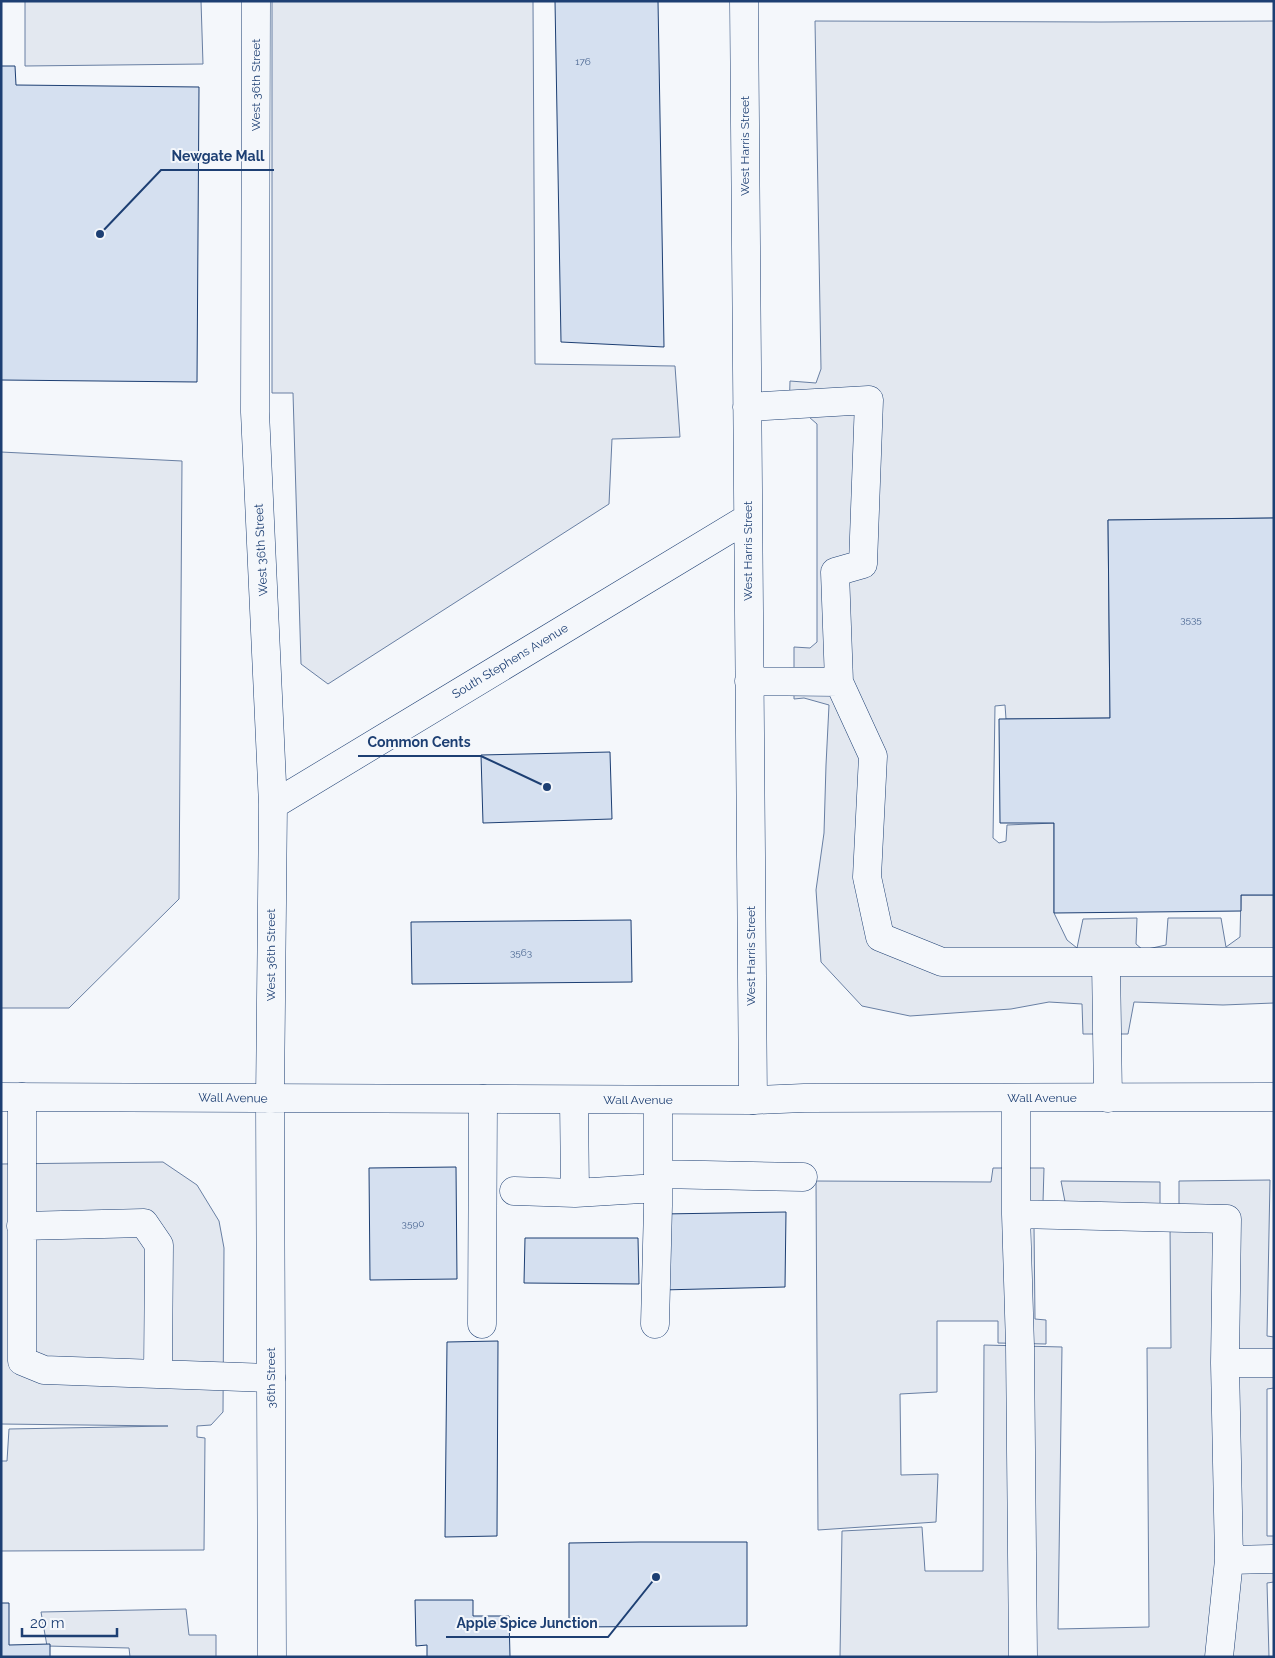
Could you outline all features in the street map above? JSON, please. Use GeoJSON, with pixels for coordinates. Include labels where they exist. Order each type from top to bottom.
{"type":"FeatureCollection","features":[{"type":"Feature","properties":{"kind":"street","name":"West 36th Street"},"geometry":{"type":"LineString","coordinates":[[256,1],[255,412],[273,805],[270,1099]]}},
{"type":"Feature","properties":{"kind":"street","name":"West Harris Street"},"geometry":{"type":"LineString","coordinates":[[744,1],[753,1100]]}},
{"type":"Feature","properties":{"kind":"street"},"geometry":{"type":"LineString","coordinates":[[747,407],[869,400],[864,564],[835,572],[839,682],[873,756],[867,878],[880,937],[942,962],[1274,962]]}},
{"type":"Feature","properties":{"kind":"street","name":"South Stephens Avenue"},"geometry":{"type":"LineString","coordinates":[[273,805],[748,518]]}},
{"type":"Feature","properties":{"kind":"street"},"geometry":{"type":"LineString","coordinates":[[749,681],[839,682]]}},
{"type":"Feature","properties":{"kind":"street"},"geometry":{"type":"LineString","coordinates":[[1106,962],[1108,1098]]}},
{"type":"Feature","properties":{"kind":"street"},"geometry":{"type":"LineString","coordinates":[[12,1097],[21,1226],[22,1361],[44,1370],[271,1378]]}},
{"type":"Feature","properties":{"kind":"street","name":"Wall Avenue"},"geometry":{"type":"LineString","coordinates":[[12,1097],[483,1100],[1274,1097]]}},
{"type":"Feature","properties":{"kind":"street"},"geometry":{"type":"LineString","coordinates":[[1016,1098],[1023,1657]]}},
{"type":"Feature","properties":{"kind":"street","name":"36th Street"},"geometry":{"type":"LineString","coordinates":[[270,1099],[272,1657]]}},
{"type":"Feature","properties":{"kind":"street"},"geometry":{"type":"LineString","coordinates":[[482,1324],[483,1100]]}},
{"type":"Feature","properties":{"kind":"street"},"geometry":{"type":"LineString","coordinates":[[574,1100],[575,1194]]}},
{"type":"Feature","properties":{"kind":"street"},"geometry":{"type":"LineString","coordinates":[[655,1324],[658,1100]]}},
{"type":"Feature","properties":{"kind":"street"},"geometry":{"type":"LineString","coordinates":[[514,1191],[575,1194],[658,1181],[803,1177]]}},
{"type":"Feature","properties":{"kind":"street"},"geometry":{"type":"LineString","coordinates":[[1016,1214],[1227,1219],[1225,1363],[1229,1560],[1218,1657]]}},
{"type":"Feature","properties":{"kind":"street"},"geometry":{"type":"LineString","coordinates":[[21,1226],[144,1223],[159,1245],[158,1374]]}},
{"type":"Feature","properties":{"kind":"street"},"geometry":{"type":"LineString","coordinates":[[1225,1363],[1274,1363]]}},
{"type":"Feature","properties":{"kind":"street"},"geometry":{"type":"LineString","coordinates":[[1229,1560],[1274,1559]]}},
{"type":"Feature","properties":{"kind":"shaded area"},"geometry":{"type":"Polygon","coordinates":[[[25,1],[201,1],[203,64],[25,66],[25,1]]]}},
{"type":"Feature","properties":{"kind":"shaded area"},"geometry":{"type":"Polygon","coordinates":[[[272,1],[533,1],[535,364],[675,366],[680,437],[612,439],[609,504],[328,684],[301,664],[293,393],[272,393],[272,1]]]}},
{"type":"Feature","properties":{"kind":"shaded area"},"geometry":{"type":"Polygon","coordinates":[[[815,21],[1274,21],[1274,518],[1108,520],[1110,718],[1006,719],[1005,705],[995,706],[993,838],[999,843],[1006,841],[1007,825],[1054,823],[1054,913],[1067,940],[1077,948],[1083,919],[1137,918],[1136,944],[1143,950],[1166,945],[1168,918],[1221,918],[1226,947],[1240,937],[1241,895],[1274,895],[1274,1003],[1223,1005],[1134,1002],[1128,1034],[1083,1034],[1082,1004],[1049,1002],[1011,1009],[910,1016],[862,1006],[821,962],[816,890],[824,833],[829,705],[804,698],[794,699],[794,647],[810,648],[817,642],[817,424],[809,417],[789,416],[790,381],[816,383],[821,369],[815,21]]]}},
{"type":"Feature","properties":{"kind":"shaded area"},"geometry":{"type":"Polygon","coordinates":[[[1,452],[182,461],[179,899],[69,1008],[1,1008],[1,452]]]}},
{"type":"Feature","properties":{"kind":"shaded area"},"geometry":{"type":"Polygon","coordinates":[[[163,1162],[197,1185],[219,1221],[224,1248],[223,1412],[211,1425],[197,1426],[197,1437],[205,1438],[204,1550],[1,1551],[1,1461],[7,1461],[9,1429],[168,1426],[1,1424],[1,1164],[163,1162]]]}},
{"type":"Feature","properties":{"kind":"shaded area"},"geometry":{"type":"Polygon","coordinates":[[[993,1168],[1044,1168],[1043,1202],[1066,1207],[1061,1181],[1160,1182],[1160,1210],[1179,1215],[1179,1181],[1270,1180],[1267,1336],[1274,1337],[1274,1388],[1267,1389],[1267,1536],[1274,1536],[1274,1582],[1267,1583],[1269,1657],[840,1657],[842,1531],[922,1527],[925,1571],[983,1571],[984,1345],[1062,1347],[1058,1629],[1149,1627],[1147,1348],[1171,1348],[1170,1225],[1034,1226],[1035,1319],[1046,1320],[1046,1344],[998,1343],[998,1321],[937,1321],[937,1392],[900,1394],[901,1475],[938,1474],[936,1522],[818,1530],[816,1181],[991,1182],[993,1168]]]}},
{"type":"Feature","properties":{"kind":"shaded area"},"geometry":{"type":"Polygon","coordinates":[[[186,1609],[189,1635],[216,1635],[216,1657],[130,1657],[129,1648],[47,1646],[41,1612],[186,1609]]]}},
{"type":"Feature","properties":{"kind":"building"},"geometry":{"type":"Polygon","coordinates":[[[555,1],[658,1],[664,347],[561,342],[555,1]]]}},
{"type":"Feature","properties":{"kind":"building"},"geometry":{"type":"Polygon","coordinates":[[[1,66],[15,66],[16,85],[199,87],[197,382],[1,380],[1,66]]]}},
{"type":"Feature","properties":{"kind":"building"},"geometry":{"type":"Polygon","coordinates":[[[1274,518],[1274,895],[1241,895],[1241,911],[1054,913],[1054,823],[1000,823],[999,719],[1110,718],[1108,520],[1274,518]]]}},
{"type":"Feature","properties":{"kind":"building"},"geometry":{"type":"Polygon","coordinates":[[[610,752],[612,819],[483,823],[481,755],[610,752]]]}},
{"type":"Feature","properties":{"kind":"building"},"geometry":{"type":"Polygon","coordinates":[[[631,920],[632,982],[412,984],[411,922],[631,920]]]}},
{"type":"Feature","properties":{"kind":"building"},"geometry":{"type":"Polygon","coordinates":[[[456,1167],[457,1279],[370,1280],[369,1168],[456,1167]]]}},
{"type":"Feature","properties":{"kind":"building"},"geometry":{"type":"Polygon","coordinates":[[[786,1212],[785,1287],[661,1290],[662,1214],[786,1212]]]}},
{"type":"Feature","properties":{"kind":"building"},"geometry":{"type":"Polygon","coordinates":[[[525,1238],[638,1238],[639,1284],[524,1283],[525,1238]]]}},
{"type":"Feature","properties":{"kind":"building"},"geometry":{"type":"Polygon","coordinates":[[[498,1341],[497,1536],[445,1537],[447,1342],[498,1341]]]}},
{"type":"Feature","properties":{"kind":"building"},"geometry":{"type":"Polygon","coordinates":[[[747,1542],[747,1626],[569,1627],[569,1543],[747,1542]]]}},
{"type":"Feature","properties":{"kind":"building"},"geometry":{"type":"Polygon","coordinates":[[[415,1600],[473,1600],[473,1616],[509,1616],[510,1657],[427,1657],[427,1645],[416,1646],[415,1600]]]}},
{"type":"Feature","properties":{"kind":"building"},"geometry":{"type":"Polygon","coordinates":[[[1,1603],[9,1603],[9,1645],[50,1644],[50,1657],[1,1657],[1,1603]]]}},
{"type":"Feature","properties":{"kind":"place","name":"Newgate Mall"},"geometry":{"type":"Point","coordinates":[100,234]}},
{"type":"Feature","properties":{"kind":"place","name":"Common Cents"},"geometry":{"type":"Point","coordinates":[547,787]}},
{"type":"Feature","properties":{"kind":"place","name":"Apple Spice Junction"},"geometry":{"type":"Point","coordinates":[656,1577]}}]}
